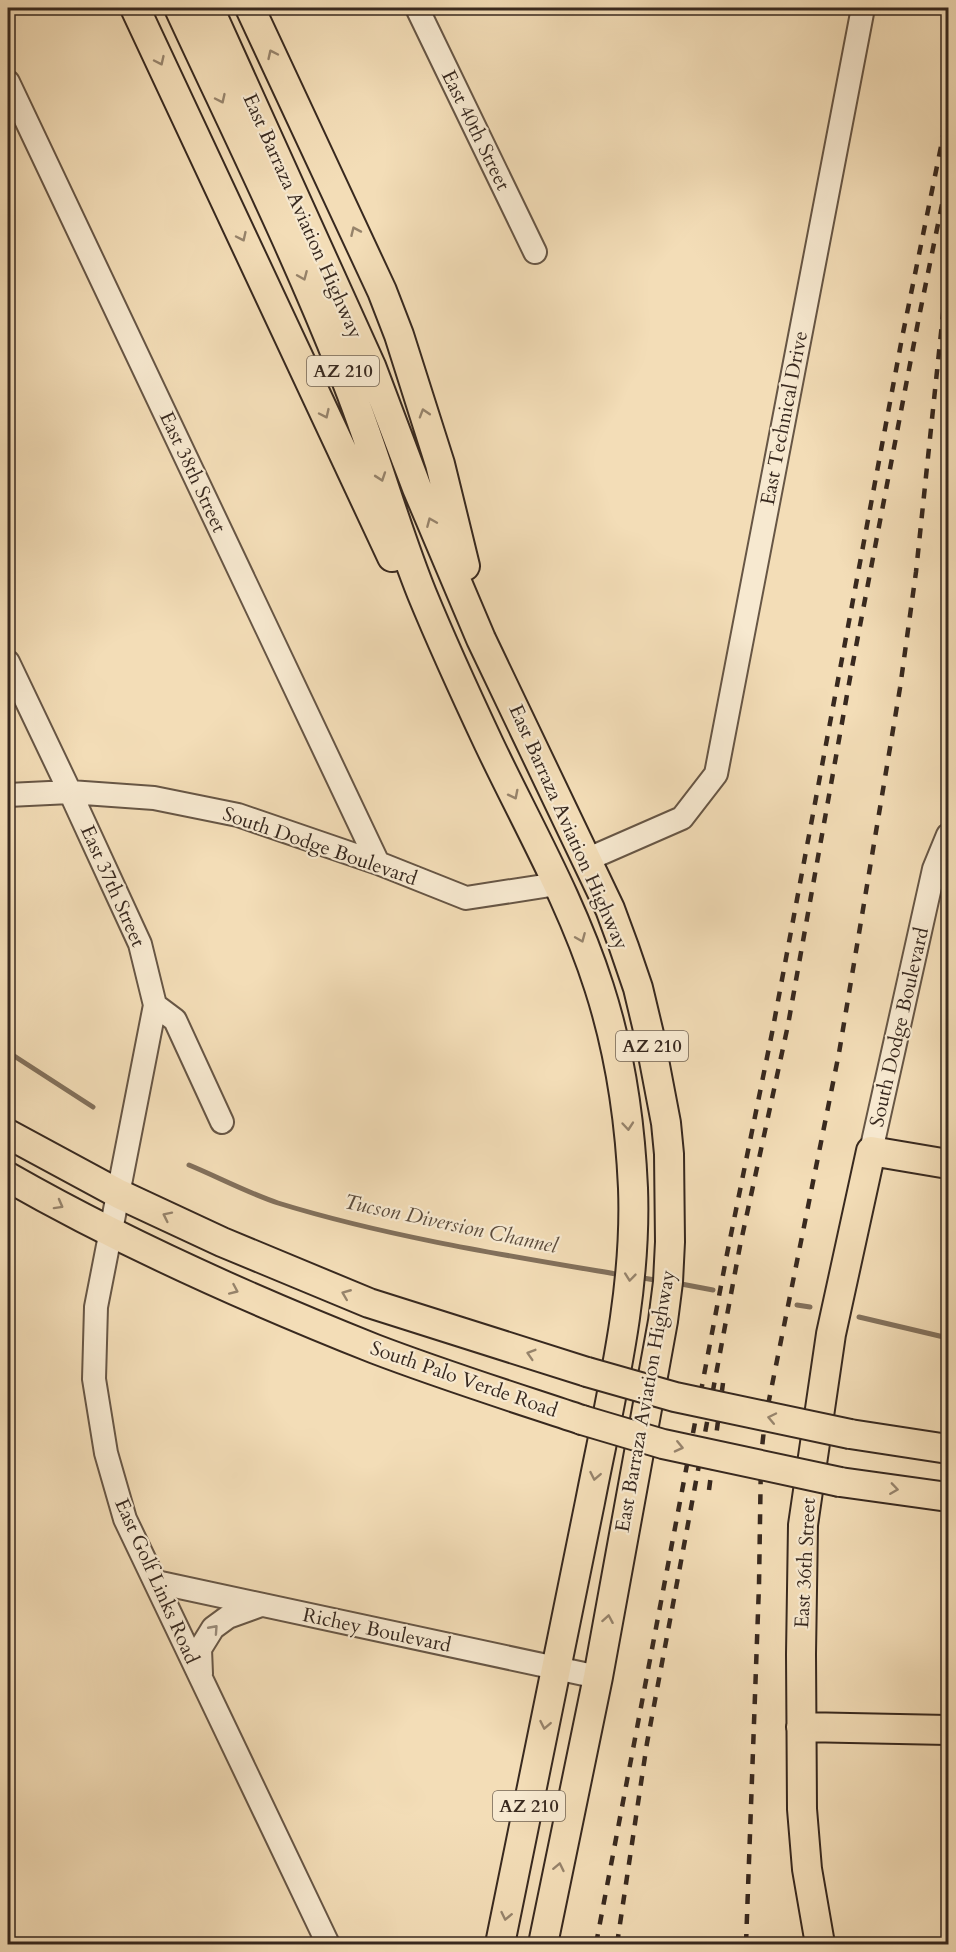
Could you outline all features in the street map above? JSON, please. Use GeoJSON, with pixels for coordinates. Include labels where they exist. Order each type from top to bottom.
{"type":"FeatureCollection","features":[{"type":"Feature","properties":{"kind":"main road"},"geometry":{"type":"LineString","coordinates":[[135,8],[383,538],[488,742]]}},
{"type":"Feature","properties":{"kind":"main road","name":"East Barraza Aviation Highway"},"geometry":{"type":"LineString","coordinates":[[179,8],[286,237],[345,376],[421,592],[488,742],[583,942],[598,984],[621,1073],[630,1145],[633,1238],[626,1315],[500,1944]]}},
{"type":"Feature","properties":{"kind":"main road","name":"East Barraza Aviation Highway"},"geometry":{"type":"LineString","coordinates":[[208,8],[371,366],[417,488],[481,639],[610,909],[638,988],[650,1034],[666,1123],[670,1242],[663,1321],[598,1677],[543,1944]]}},
{"type":"Feature","properties":{"kind":"main road"},"geometry":{"type":"LineString","coordinates":[[250,8],[382,291],[399,335],[437,454],[472,592],[493,652],[525,728]]}},
{"type":"Feature","properties":{"kind":"main road"},"geometry":{"type":"LineString","coordinates":[[557,884],[576,888],[591,905],[632,1001],[654,1086],[670,1204]]}},
{"type":"Feature","properties":{"kind":"main road","name":"South Palo Verde Road"},"geometry":{"type":"LineString","coordinates":[[8,1134],[119,1194],[222,1242],[369,1303],[587,1372],[675,1396],[850,1434],[948,1449]]}},
{"type":"Feature","properties":{"kind":"main road"},"geometry":{"type":"LineString","coordinates":[[871,1151],[948,1164]]}},
{"type":"Feature","properties":{"kind":"main road","name":"East 36th Street"},"geometry":{"type":"LineString","coordinates":[[820,1944],[806,1859],[802,1809],[803,1524],[831,1334],[871,1151]]}},
{"type":"Feature","properties":{"kind":"main road","name":"South Palo Verde Road"},"geometry":{"type":"LineString","coordinates":[[8,1177],[112,1234],[263,1303],[377,1350],[582,1420],[663,1444],[840,1482],[948,1497]]}},
{"type":"Feature","properties":{"kind":"main road"},"geometry":{"type":"LineString","coordinates":[[801,1727],[948,1730]]}},
{"type":"Feature","properties":{"kind":"street","name":"East 40th Street"},"geometry":{"type":"LineString","coordinates":[[417,8],[535,252]]}},
{"type":"Feature","properties":{"kind":"street","name":"East Technical Drive"},"geometry":{"type":"LineString","coordinates":[[586,860],[682,818],[716,774],[863,8]]}},
{"type":"Feature","properties":{"kind":"street","name":"East 38th Street"},"geometry":{"type":"LineString","coordinates":[[8,82],[378,863]]}},
{"type":"Feature","properties":{"kind":"street","name":"East 37th Street"},"geometry":{"type":"LineString","coordinates":[[8,662],[140,944],[155,1005],[119,1194]]}},
{"type":"Feature","properties":{"kind":"street","name":"South Dodge Boulevard"},"geometry":{"type":"LineString","coordinates":[[8,795],[70,792],[154,798],[238,815],[378,863],[466,898],[557,884]]}},
{"type":"Feature","properties":{"kind":"street","name":"South Dodge Boulevard"},"geometry":{"type":"LineString","coordinates":[[871,1151],[934,869],[948,835]]}},
{"type":"Feature","properties":{"kind":"street"},"geometry":{"type":"LineString","coordinates":[[155,1005],[175,1020],[222,1122]]}},
{"type":"Feature","properties":{"kind":"street","name":"East Golf Links Road"},"geometry":{"type":"LineString","coordinates":[[119,1194],[96,1307],[94,1379],[106,1453],[125,1519],[328,1944]]}},
{"type":"Feature","properties":{"kind":"street","name":"Richey Boulevard"},"geometry":{"type":"LineString","coordinates":[[156,1582],[598,1677]]}},
{"type":"Feature","properties":{"kind":"street"},"geometry":{"type":"LineString","coordinates":[[201,1678],[200,1649],[213,1628],[228,1617],[261,1605]]}},
{"type":"Feature","properties":{"kind":"waterway","name":"Tucson Diversion Channel"},"geometry":{"type":"LineString","coordinates":[[8,1052],[93,1107]]}},
{"type":"Feature","properties":{"kind":"waterway","name":"Tucson Diversion Channel"},"geometry":{"type":"LineString","coordinates":[[189,1165],[278,1203],[362,1226],[449,1245],[622,1275]]}},
{"type":"Feature","properties":{"kind":"waterway","name":"Tucson Diversion Channel"},"geometry":{"type":"LineString","coordinates":[[637,1277],[661,1281]]}},
{"type":"Feature","properties":{"kind":"waterway","name":"Tucson Diversion Channel"},"geometry":{"type":"LineString","coordinates":[[676,1283],[713,1290]]}},
{"type":"Feature","properties":{"kind":"waterway"},"geometry":{"type":"LineString","coordinates":[[797,1305],[810,1307]]}},
{"type":"Feature","properties":{"kind":"waterway","name":"Tucson Diversion Channel"},"geometry":{"type":"LineString","coordinates":[[859,1317],[948,1338]]}},
{"type":"Feature","properties":{"kind":"railway"},"geometry":{"type":"LineString","coordinates":[[596,1944],[727,1254],[772,1033],[902,338],[948,112]]}},
{"type":"Feature","properties":{"kind":"railway"},"geometry":{"type":"LineString","coordinates":[[617,1944],[647,1743],[740,1246],[788,1025],[850,678],[948,175]]}},
{"type":"Feature","properties":{"kind":"railway"},"geometry":{"type":"LineString","coordinates":[[746,1944],[759,1585],[761,1457],[765,1420],[839,1053],[900,688],[916,572],[948,266]]}},
{"type":"Feature","properties":{"kind":"railway"},"geometry":{"type":"LineString","coordinates":[[709,1490],[723,1383]]}}]}
